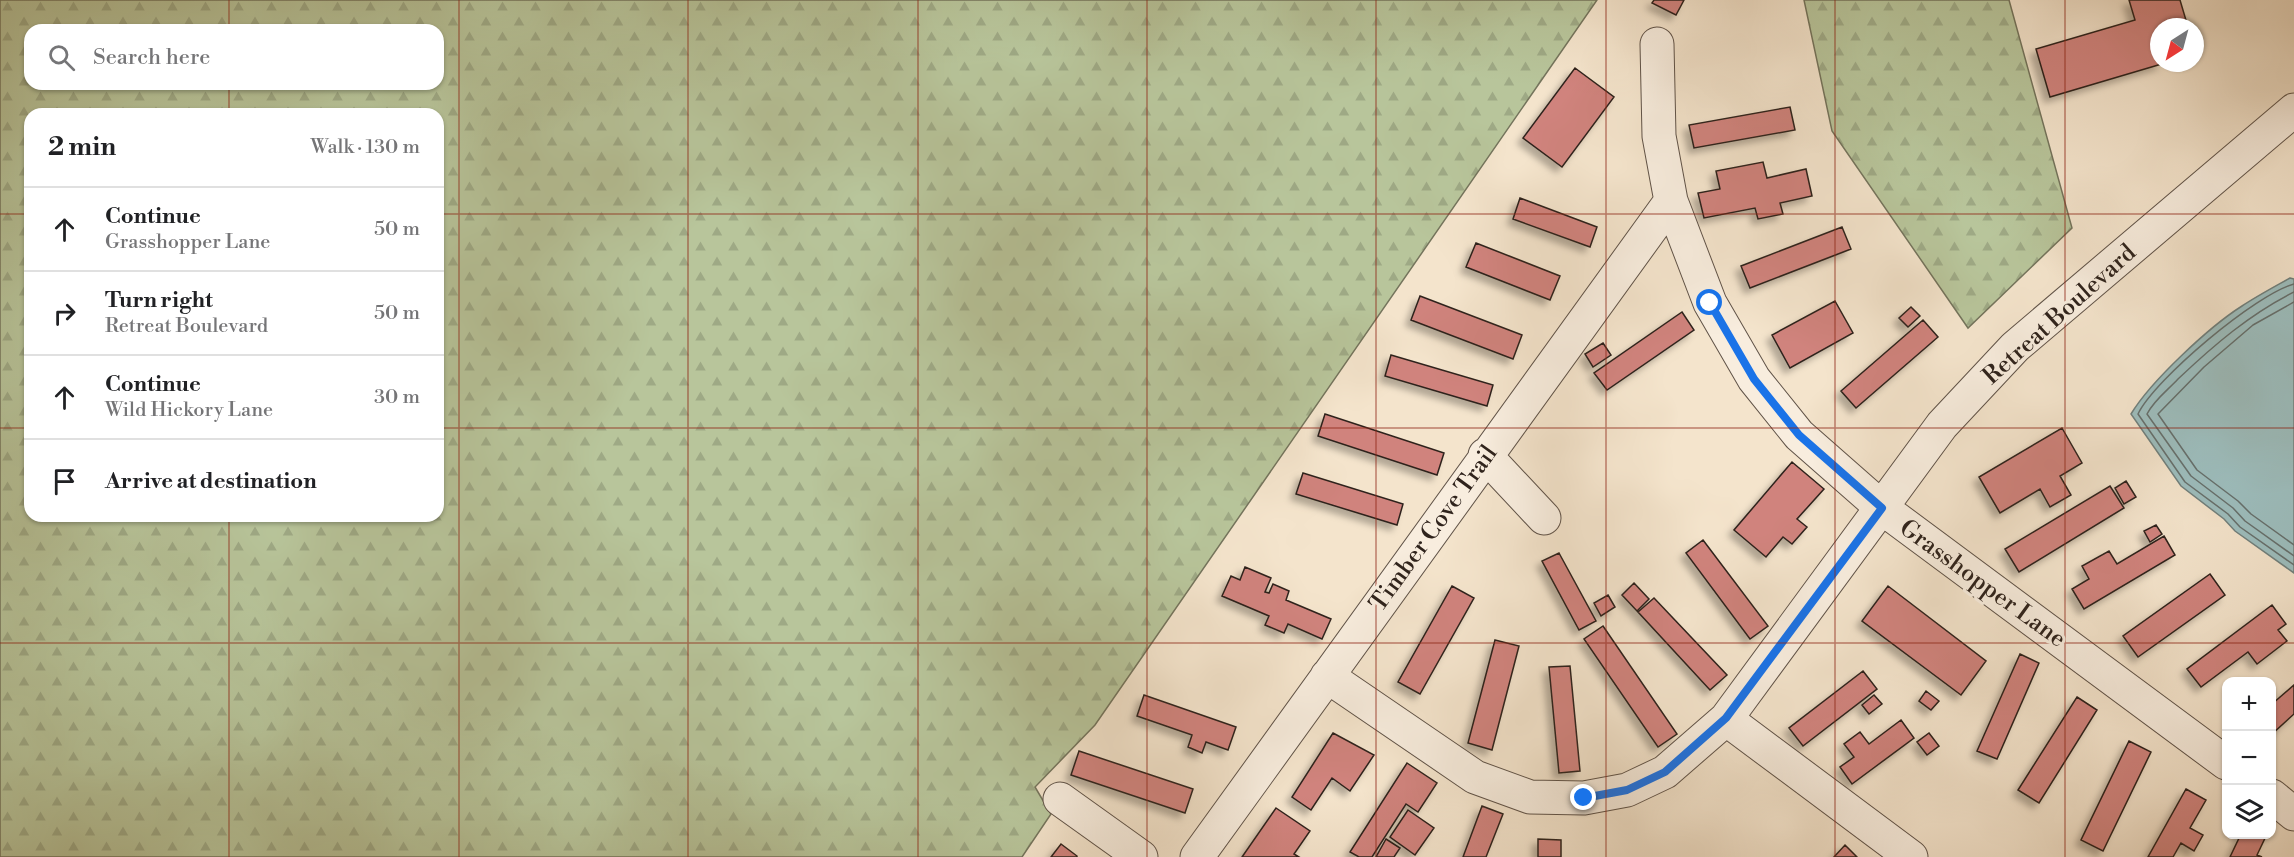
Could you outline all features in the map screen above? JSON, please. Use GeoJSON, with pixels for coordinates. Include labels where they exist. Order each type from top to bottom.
{"type":"FeatureCollection","features":[{"type":"Feature","properties":{"kind":"street","name":"Grasshopper Lane"},"geometry":{"type":"LineString","coordinates":[[1657,44],[1659,136],[1671,201],[1710,303],[1754,379],[1799,435],[1882,508],[2222,760]]}},
{"type":"Feature","properties":{"kind":"street","name":"Retreat Boulevard"},"geometry":{"type":"LineString","coordinates":[[1327,676],[1475,777],[1530,797],[1584,798],[1627,790],[1665,772],[1726,718],[1942,425],[2015,347],[2291,117]]}},
{"type":"Feature","properties":{"kind":"street","name":"Timber Cove Trail"},"geometry":{"type":"LineString","coordinates":[[1197,857],[1485,455],[1671,201]]}},
{"type":"Feature","properties":{"kind":"street"},"geometry":{"type":"LineString","coordinates":[[1485,455],[1544,518]]}},
{"type":"Feature","properties":{"kind":"street"},"geometry":{"type":"LineString","coordinates":[[1726,718],[1911,857]]}},
{"type":"Feature","properties":{"kind":"street"},"geometry":{"type":"LineString","coordinates":[[1060,799],[1141,857]]}},
{"type":"Feature","properties":{"kind":"street"},"geometry":{"type":"LineString","coordinates":[[2276,800],[2294,814]]}},
{"type":"Feature","properties":{"kind":"green space"},"geometry":{"type":"Polygon","coordinates":[[[0,0],[1597,0],[1095,725],[1035,787],[1051,814],[1022,857],[0,857],[0,0]]]}},
{"type":"Feature","properties":{"kind":"green space"},"geometry":{"type":"Polygon","coordinates":[[[1804,0],[2009,0],[2072,228],[1968,328],[1832,131],[1804,0]]]}},
{"type":"Feature","properties":{"kind":"water"},"geometry":{"type":"Polygon","coordinates":[[[2290,278],[2294,279],[2294,573],[2235,531],[2224,519],[2181,486],[2131,414],[2166,371],[2214,327],[2248,302],[2290,278]]]}},
{"type":"Feature","properties":{"kind":"building"},"geometry":{"type":"Polygon","coordinates":[[[1654,0],[1684,0],[1676,15],[1652,3],[1654,0]]]}},
{"type":"Feature","properties":{"kind":"building"},"geometry":{"type":"Polygon","coordinates":[[[2129,0],[2180,0],[2185,18],[2150,18],[2150,67],[2050,97],[2036,49],[2135,20],[2129,0]]]}},
{"type":"Feature","properties":{"kind":"building"},"geometry":{"type":"Polygon","coordinates":[[[1575,68],[1614,97],[1562,167],[1523,138],[1575,68]]]}},
{"type":"Feature","properties":{"kind":"building"},"geometry":{"type":"Polygon","coordinates":[[[1790,107],[1795,130],[1694,148],[1689,125],[1790,107]]]}},
{"type":"Feature","properties":{"kind":"building"},"geometry":{"type":"Polygon","coordinates":[[[1763,162],[1767,178],[1806,169],[1812,196],[1780,203],[1783,214],[1758,219],[1755,208],[1704,218],[1698,193],[1720,189],[1716,171],[1763,162]]]}},
{"type":"Feature","properties":{"kind":"building"},"geometry":{"type":"Polygon","coordinates":[[[1520,198],[1597,227],[1590,247],[1513,219],[1520,198]]]}},
{"type":"Feature","properties":{"kind":"building"},"geometry":{"type":"Polygon","coordinates":[[[1842,227],[1851,249],[1750,288],[1741,266],[1842,227]]]}},
{"type":"Feature","properties":{"kind":"building"},"geometry":{"type":"Polygon","coordinates":[[[1476,243],[1560,276],[1550,300],[1466,267],[1476,243]]]}},
{"type":"Feature","properties":{"kind":"building"},"geometry":{"type":"Polygon","coordinates":[[[1420,296],[1522,335],[1513,359],[1411,320],[1420,296]]]}},
{"type":"Feature","properties":{"kind":"building"},"geometry":{"type":"Polygon","coordinates":[[[1835,301],[1853,333],[1790,368],[1772,335],[1835,301]]]}},
{"type":"Feature","properties":{"kind":"building"},"geometry":{"type":"Polygon","coordinates":[[[1911,307],[1920,316],[1908,327],[1899,318],[1911,307]]]}},
{"type":"Feature","properties":{"kind":"building"},"geometry":{"type":"Polygon","coordinates":[[[1682,312],[1694,330],[1607,390],[1594,373],[1682,312]]]}},
{"type":"Feature","properties":{"kind":"building"},"geometry":{"type":"Polygon","coordinates":[[[1923,320],[1938,337],[1856,408],[1841,391],[1923,320]]]}},
{"type":"Feature","properties":{"kind":"building"},"geometry":{"type":"Polygon","coordinates":[[[1603,343],[1611,355],[1593,367],[1585,354],[1603,343]]]}},
{"type":"Feature","properties":{"kind":"building"},"geometry":{"type":"Polygon","coordinates":[[[1391,355],[1493,385],[1487,406],[1385,376],[1391,355]]]}},
{"type":"Feature","properties":{"kind":"building"},"geometry":{"type":"Polygon","coordinates":[[[1325,414],[1444,453],[1437,475],[1318,436],[1325,414]]]}},
{"type":"Feature","properties":{"kind":"building"},"geometry":{"type":"Polygon","coordinates":[[[2062,428],[2082,463],[2060,476],[2071,495],[2050,507],[2040,489],[2000,513],[1979,477],[2062,428]]]}},
{"type":"Feature","properties":{"kind":"building"},"geometry":{"type":"Polygon","coordinates":[[[1792,462],[1824,489],[1797,519],[1807,527],[1792,544],[1783,537],[1766,557],[1734,530],[1792,462]]]}},
{"type":"Feature","properties":{"kind":"building"},"geometry":{"type":"Polygon","coordinates":[[[1303,473],[1403,504],[1397,525],[1296,494],[1303,473]]]}},
{"type":"Feature","properties":{"kind":"building"},"geometry":{"type":"Polygon","coordinates":[[[2126,481],[2136,497],[2124,504],[2115,488],[2126,481]]]}},
{"type":"Feature","properties":{"kind":"building"},"geometry":{"type":"Polygon","coordinates":[[[2110,486],[2124,508],[2019,572],[2005,549],[2110,486]]]}},
{"type":"Feature","properties":{"kind":"building"},"geometry":{"type":"Polygon","coordinates":[[[2156,525],[2162,534],[2150,542],[2144,531],[2156,525]]]}},
{"type":"Feature","properties":{"kind":"building"},"geometry":{"type":"Polygon","coordinates":[[[2164,536],[2175,555],[2084,609],[2072,589],[2089,579],[2082,566],[2109,551],[2117,564],[2164,536]]]}},
{"type":"Feature","properties":{"kind":"building"},"geometry":{"type":"Polygon","coordinates":[[[1703,540],[1768,626],[1750,639],[1686,553],[1703,540]]]}},
{"type":"Feature","properties":{"kind":"building"},"geometry":{"type":"Polygon","coordinates":[[[1559,553],[1596,621],[1579,630],[1542,561],[1559,553]]]}},
{"type":"Feature","properties":{"kind":"building"},"geometry":{"type":"Polygon","coordinates":[[[1245,567],[1271,578],[1265,592],[1269,593],[1273,584],[1289,591],[1286,600],[1331,619],[1322,639],[1288,624],[1284,633],[1265,625],[1269,616],[1222,596],[1231,576],[1240,580],[1245,567]]]}},
{"type":"Feature","properties":{"kind":"building"},"geometry":{"type":"Polygon","coordinates":[[[2210,574],[2225,595],[2138,657],[2123,636],[2210,574]]]}},
{"type":"Feature","properties":{"kind":"building"},"geometry":{"type":"Polygon","coordinates":[[[1634,583],[1649,599],[1637,611],[1622,595],[1634,583]]]}},
{"type":"Feature","properties":{"kind":"building"},"geometry":{"type":"Polygon","coordinates":[[[1452,586],[1474,598],[1420,694],[1398,682],[1452,586]]]}},
{"type":"Feature","properties":{"kind":"building"},"geometry":{"type":"Polygon","coordinates":[[[1888,586],[1986,661],[1961,695],[1862,621],[1888,586]]]}},
{"type":"Feature","properties":{"kind":"building"},"geometry":{"type":"Polygon","coordinates":[[[1608,595],[1615,607],[1601,616],[1594,603],[1608,595]]]}},
{"type":"Feature","properties":{"kind":"building"},"geometry":{"type":"Polygon","coordinates":[[[1654,598],[1727,675],[1710,690],[1638,612],[1654,598]]]}},
{"type":"Feature","properties":{"kind":"building"},"geometry":{"type":"Polygon","coordinates":[[[2272,605],[2286,624],[2278,630],[2287,641],[2257,664],[2248,652],[2201,687],[2187,669],[2272,605]]]}},
{"type":"Feature","properties":{"kind":"building"},"geometry":{"type":"Polygon","coordinates":[[[1603,626],[1677,734],[1658,747],[1584,639],[1603,626]]]}},
{"type":"Feature","properties":{"kind":"building"},"geometry":{"type":"Polygon","coordinates":[[[1495,640],[1519,646],[1492,750],[1468,743],[1495,640]]]}},
{"type":"Feature","properties":{"kind":"building"},"geometry":{"type":"Polygon","coordinates":[[[2020,654],[2039,663],[1997,759],[1977,751],[2020,654]]]}},
{"type":"Feature","properties":{"kind":"building"},"geometry":{"type":"Polygon","coordinates":[[[1570,666],[1580,771],[1559,773],[1549,667],[1570,666]]]}},
{"type":"Feature","properties":{"kind":"building"},"geometry":{"type":"Polygon","coordinates":[[[1863,671],[1877,689],[1803,746],[1789,728],[1863,671]]]}},
{"type":"Feature","properties":{"kind":"building"},"geometry":{"type":"Polygon","coordinates":[[[2294,685],[2294,714],[2276,730],[2276,701],[2294,685]]]}},
{"type":"Feature","properties":{"kind":"building"},"geometry":{"type":"Polygon","coordinates":[[[1926,691],[1939,701],[1931,710],[1919,701],[1926,691]]]}},
{"type":"Feature","properties":{"kind":"building"},"geometry":{"type":"Polygon","coordinates":[[[1144,695],[1236,727],[1228,750],[1206,742],[1202,753],[1188,747],[1192,735],[1137,716],[1144,695]]]}},
{"type":"Feature","properties":{"kind":"building"},"geometry":{"type":"Polygon","coordinates":[[[1874,695],[1882,704],[1869,714],[1862,705],[1874,695]]]}},
{"type":"Feature","properties":{"kind":"building"},"geometry":{"type":"Polygon","coordinates":[[[2077,697],[2097,710],[2039,803],[2018,790],[2077,697]]]}},
{"type":"Feature","properties":{"kind":"building"},"geometry":{"type":"Polygon","coordinates":[[[1901,720],[1914,738],[1852,784],[1840,767],[1854,757],[1844,744],[1860,732],[1869,744],[1901,720]]]}},
{"type":"Feature","properties":{"kind":"building"},"geometry":{"type":"Polygon","coordinates":[[[1333,733],[1374,755],[1350,791],[1332,778],[1311,810],[1292,797],[1333,733]]]}},
{"type":"Feature","properties":{"kind":"building"},"geometry":{"type":"Polygon","coordinates":[[[1929,733],[1939,746],[1927,755],[1917,742],[1929,733]]]}},
{"type":"Feature","properties":{"kind":"building"},"geometry":{"type":"Polygon","coordinates":[[[2129,741],[2151,752],[2103,851],[2081,840],[2129,741]]]}},
{"type":"Feature","properties":{"kind":"building"},"geometry":{"type":"Polygon","coordinates":[[[1079,751],[1193,789],[1185,813],[1071,775],[1079,751]]]}},
{"type":"Feature","properties":{"kind":"building"},"geometry":{"type":"Polygon","coordinates":[[[1407,763],[1437,783],[1418,812],[1406,804],[1372,857],[1359,857],[1350,852],[1407,763]]]}},
{"type":"Feature","properties":{"kind":"building"},"geometry":{"type":"Polygon","coordinates":[[[2186,789],[2206,800],[2190,828],[2203,835],[2194,851],[2181,843],[2173,857],[2148,857],[2186,789]]]}},
{"type":"Feature","properties":{"kind":"building"},"geometry":{"type":"Polygon","coordinates":[[[1482,806],[1503,814],[1486,857],[1463,857],[1482,806]]]}},
{"type":"Feature","properties":{"kind":"building"},"geometry":{"type":"Polygon","coordinates":[[[1276,808],[1310,831],[1294,854],[1299,857],[1242,857],[1276,808]]]}},
{"type":"Feature","properties":{"kind":"building"},"geometry":{"type":"Polygon","coordinates":[[[1408,810],[1434,828],[1415,855],[1390,837],[1408,810]]]}},
{"type":"Feature","properties":{"kind":"building"},"geometry":{"type":"Polygon","coordinates":[[[1386,839],[1400,848],[1394,857],[1376,857],[1386,839]]]}},
{"type":"Feature","properties":{"kind":"building"},"geometry":{"type":"Polygon","coordinates":[[[1538,839],[1561,840],[1561,857],[1538,857],[1538,839]]]}},
{"type":"Feature","properties":{"kind":"building"},"geometry":{"type":"Polygon","coordinates":[[[2239,839],[2265,839],[2257,855],[2262,857],[2230,857],[2239,839]]]}},
{"type":"Feature","properties":{"kind":"building"},"geometry":{"type":"Polygon","coordinates":[[[1061,844],[1077,856],[1077,857],[1051,857],[1061,844]]]}},
{"type":"Feature","properties":{"kind":"building"},"geometry":{"type":"Polygon","coordinates":[[[1845,845],[1857,857],[1834,857],[1845,845]]]}},
{"type":"Feature","properties":{"kind":"route"},"geometry":{"type":"LineString","coordinates":[[1584,798],[1627,790],[1665,772],[1726,718],[1882,508],[1799,435],[1754,379],[1710,303]]}}]}
